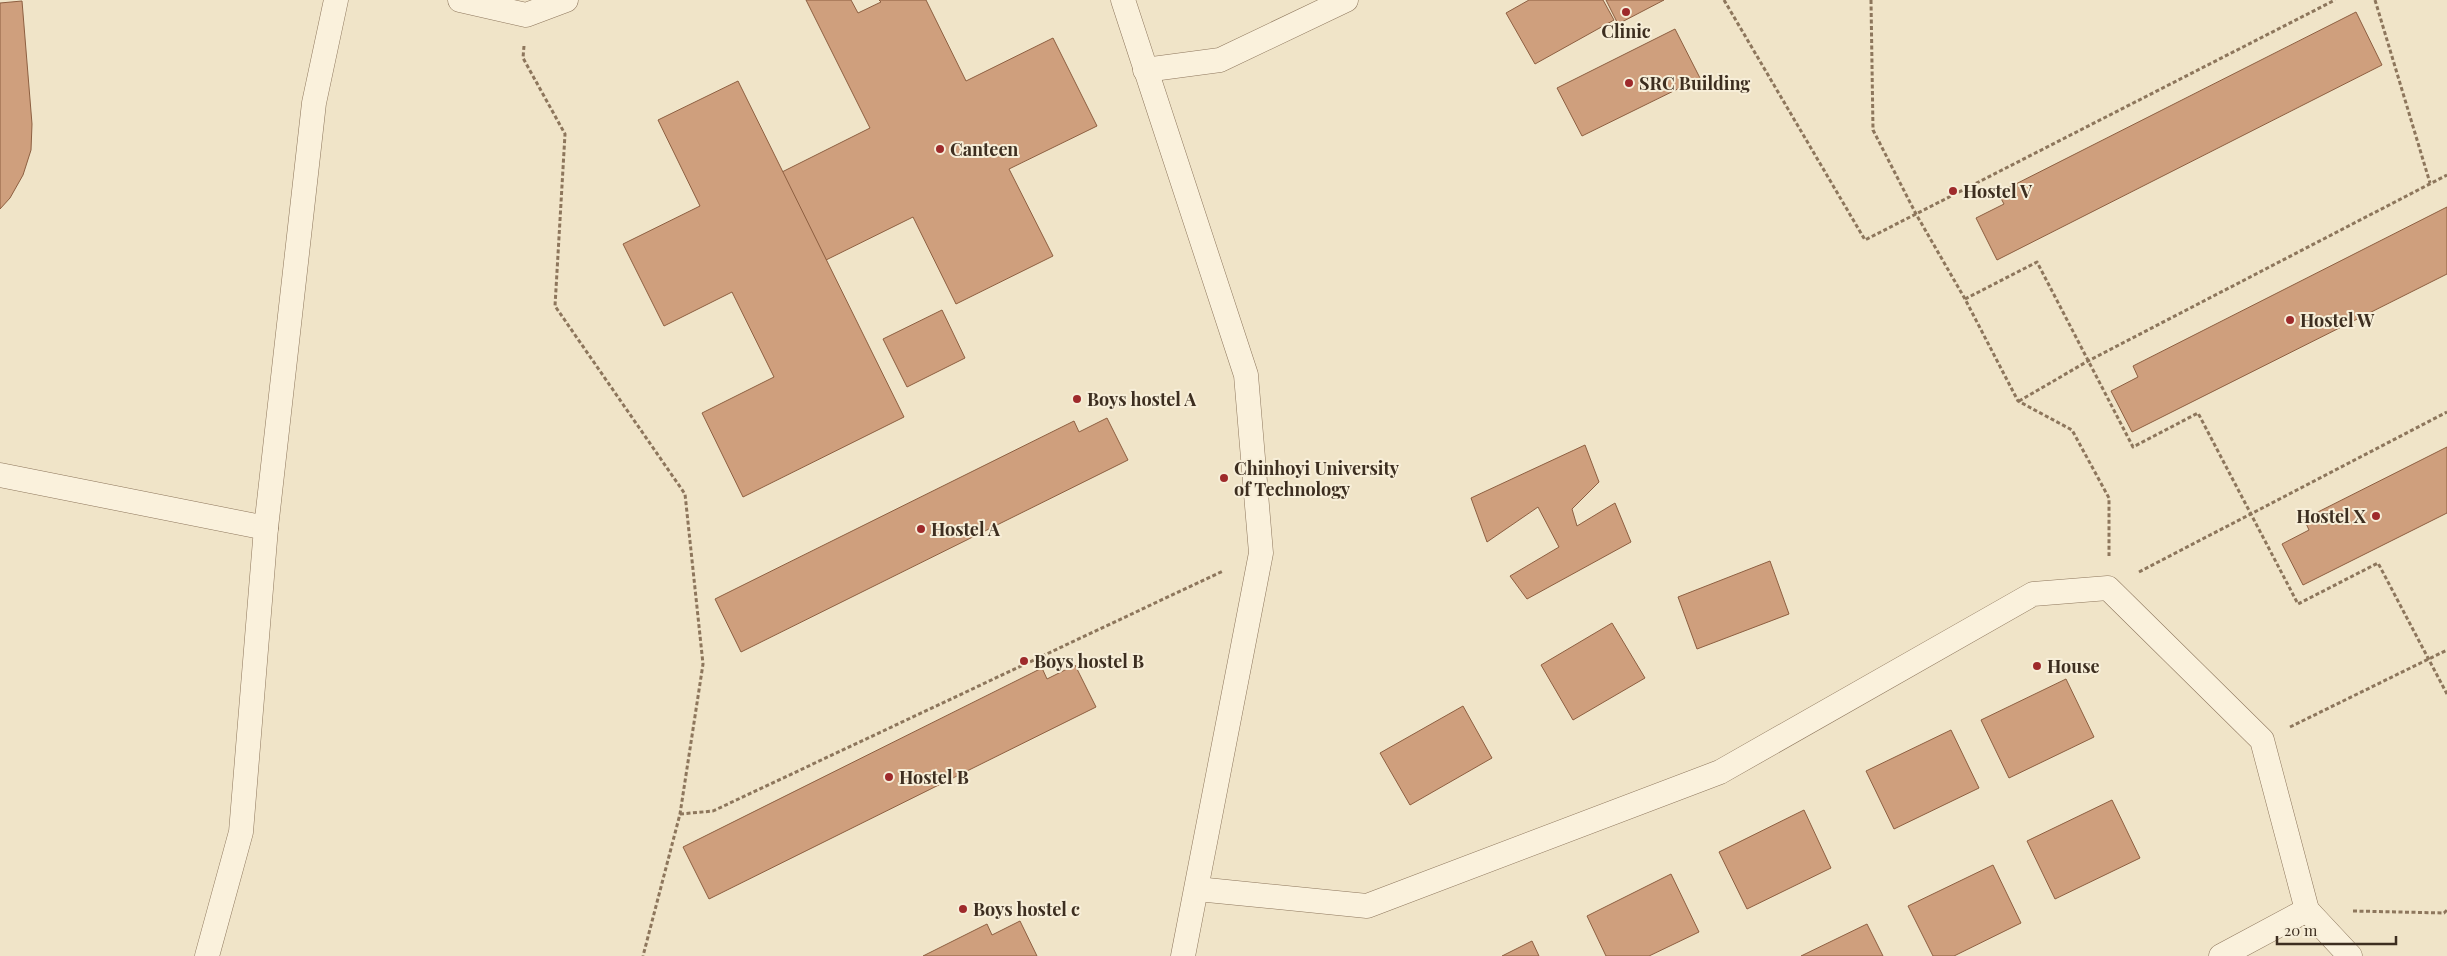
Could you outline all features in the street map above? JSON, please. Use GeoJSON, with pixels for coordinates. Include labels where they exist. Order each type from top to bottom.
{"type":"FeatureCollection","features":[{"type":"Feature","properties":{"kind":"lane"},"geometry":{"type":"LineString","coordinates":[[207,956],[241,832],[266,528],[314,104],[336,0]]}},
{"type":"Feature","properties":{"kind":"lane"},"geometry":{"type":"LineString","coordinates":[[460,0],[526,15],[566,0]]}},
{"type":"Feature","properties":{"kind":"lane"},"geometry":{"type":"LineString","coordinates":[[1123,0],[1246,374],[1261,553],[1183,956]]}},
{"type":"Feature","properties":{"kind":"lane"},"geometry":{"type":"LineString","coordinates":[[1145,70],[1220,60],[1346,0]]}},
{"type":"Feature","properties":{"kind":"lane"},"geometry":{"type":"LineString","coordinates":[[0,475],[266,528]]}},
{"type":"Feature","properties":{"kind":"lane"},"geometry":{"type":"LineString","coordinates":[[1197,889],[1367,906],[1720,772],[2033,594],[2108,588],[2262,740],[2307,910],[2350,956]]}},
{"type":"Feature","properties":{"kind":"lane"},"geometry":{"type":"LineString","coordinates":[[2221,956],[2307,910]]}},
{"type":"Feature","properties":{"kind":"path"},"geometry":{"type":"LineString","coordinates":[[1724,0],[1864,240],[2335,0]]}},
{"type":"Feature","properties":{"kind":"path"},"geometry":{"type":"LineString","coordinates":[[1871,0],[1873,130],[1916,214],[1965,299],[2018,401],[2072,430],[2109,498],[2108,588],[2447,412]]}},
{"type":"Feature","properties":{"kind":"path"},"geometry":{"type":"LineString","coordinates":[[2375,0],[2430,183]]}},
{"type":"Feature","properties":{"kind":"path"},"geometry":{"type":"LineString","coordinates":[[526,15],[524,58],[565,134],[555,306],[686,494],[703,664],[680,814],[643,956]]}},
{"type":"Feature","properties":{"kind":"path"},"geometry":{"type":"LineString","coordinates":[[2018,401],[2088,361],[2447,175]]}},
{"type":"Feature","properties":{"kind":"path"},"geometry":{"type":"LineString","coordinates":[[1965,299],[2037,262],[2133,447],[2198,413],[2298,604],[2378,563],[2447,694]]}},
{"type":"Feature","properties":{"kind":"path"},"geometry":{"type":"LineString","coordinates":[[680,814],[713,811],[1261,553]]}},
{"type":"Feature","properties":{"kind":"path"},"geometry":{"type":"LineString","coordinates":[[2262,740],[2447,650]]}},
{"type":"Feature","properties":{"kind":"path"},"geometry":{"type":"LineString","coordinates":[[2307,910],[2444,913],[2447,910]]}},
{"type":"Feature","properties":{"kind":"building","name":"Canteen"},"geometry":{"type":"Polygon","coordinates":[[[806,0],[851,0],[858,13],[881,2],[879,0],[926,0],[966,81],[1053,38],[1097,126],[1009,169],[1053,256],[956,304],[913,217],[826,260],[782,172],[870,128],[806,0]]]}},
{"type":"Feature","properties":{"kind":"building"},"geometry":{"type":"Polygon","coordinates":[[[1529,0],[1603,0],[1614,20],[1535,64],[1506,13],[1529,0]]]}},
{"type":"Feature","properties":{"kind":"building","name":"Clinic"},"geometry":{"type":"Polygon","coordinates":[[[1606,0],[1664,0],[1618,24],[1606,0]]]}},
{"type":"Feature","properties":{"kind":"building"},"geometry":{"type":"Polygon","coordinates":[[[22,1],[32,124],[31,150],[23,175],[10,198],[0,209],[0,3],[22,1]]]}},
{"type":"Feature","properties":{"kind":"building","name":"Hostel V"},"geometry":{"type":"Polygon","coordinates":[[[2356,12],[2382,65],[1997,260],[1976,218],[2004,204],[1998,193],[2356,12]]]}},
{"type":"Feature","properties":{"kind":"building","name":"SRC Building"},"geometry":{"type":"Polygon","coordinates":[[[1675,29],[1700,78],[1582,136],[1557,88],[1675,29]]]}},
{"type":"Feature","properties":{"kind":"building"},"geometry":{"type":"Polygon","coordinates":[[[738,81],[904,417],[743,497],[702,413],[774,377],[732,292],[664,326],[623,244],[700,206],[658,120],[738,81]]]}},
{"type":"Feature","properties":{"kind":"building","name":"Hostel W"},"geometry":{"type":"Polygon","coordinates":[[[2447,207],[2447,274],[2132,432],[2111,391],[2138,377],[2133,366],[2447,207]]]}},
{"type":"Feature","properties":{"kind":"building"},"geometry":{"type":"Polygon","coordinates":[[[942,310],[965,358],[907,387],[883,339],[942,310]]]}},
{"type":"Feature","properties":{"kind":"building","name":"Hostel A"},"geometry":{"type":"Polygon","coordinates":[[[1107,418],[1128,460],[741,652],[715,599],[1074,421],[1079,432],[1107,418]]]}},
{"type":"Feature","properties":{"kind":"building"},"geometry":{"type":"Polygon","coordinates":[[[1585,445],[1599,482],[1572,509],[1577,526],[1615,503],[1631,542],[1527,599],[1510,576],[1559,547],[1538,507],[1487,542],[1471,498],[1585,445]]]}},
{"type":"Feature","properties":{"kind":"building","name":"Hostel X"},"geometry":{"type":"Polygon","coordinates":[[[2447,447],[2447,513],[2303,585],[2282,544],[2309,530],[2304,519],[2447,447]]]}},
{"type":"Feature","properties":{"kind":"building"},"geometry":{"type":"Polygon","coordinates":[[[1770,561],[1789,614],[1697,649],[1678,597],[1770,561]]]}},
{"type":"Feature","properties":{"kind":"building"},"geometry":{"type":"Polygon","coordinates":[[[1612,623],[1645,678],[1573,720],[1541,665],[1612,623]]]}},
{"type":"Feature","properties":{"kind":"building","name":"Hostel B"},"geometry":{"type":"Polygon","coordinates":[[[1075,665],[1096,707],[709,899],[683,847],[1042,668],[1047,679],[1075,665]]]}},
{"type":"Feature","properties":{"kind":"building"},"geometry":{"type":"Polygon","coordinates":[[[2066,679],[2094,737],[2009,778],[1981,720],[2066,679]]]}},
{"type":"Feature","properties":{"kind":"building"},"geometry":{"type":"Polygon","coordinates":[[[1463,706],[1492,758],[1410,805],[1380,753],[1463,706]]]}},
{"type":"Feature","properties":{"kind":"building"},"geometry":{"type":"Polygon","coordinates":[[[1951,730],[1979,788],[1894,829],[1866,771],[1951,730]]]}},
{"type":"Feature","properties":{"kind":"building"},"geometry":{"type":"Polygon","coordinates":[[[2112,800],[2140,858],[2055,899],[2027,841],[2112,800]]]}},
{"type":"Feature","properties":{"kind":"building"},"geometry":{"type":"Polygon","coordinates":[[[1804,810],[1831,868],[1747,909],[1719,852],[1804,810]]]}},
{"type":"Feature","properties":{"kind":"building"},"geometry":{"type":"Polygon","coordinates":[[[1993,865],[2021,923],[1954,956],[1933,956],[1908,906],[1993,865]]]}},
{"type":"Feature","properties":{"kind":"building"},"geometry":{"type":"Polygon","coordinates":[[[1671,874],[1699,932],[1649,956],[1606,956],[1587,916],[1671,874]]]}},
{"type":"Feature","properties":{"kind":"building"},"geometry":{"type":"Polygon","coordinates":[[[1020,921],[1037,956],[923,956],[987,924],[992,935],[1020,921]]]}},
{"type":"Feature","properties":{"kind":"building"},"geometry":{"type":"Polygon","coordinates":[[[1867,924],[1883,956],[1801,956],[1867,924]]]}},
{"type":"Feature","properties":{"kind":"building"},"geometry":{"type":"Polygon","coordinates":[[[1532,941],[1539,956],[1502,956],[1532,941]]]}},
{"type":"Feature","properties":{"kind":"place","name":"Clinic"},"geometry":{"type":"Point","coordinates":[1626,12]}},
{"type":"Feature","properties":{"kind":"place","name":"SRC Building"},"geometry":{"type":"Point","coordinates":[1629,83]}},
{"type":"Feature","properties":{"kind":"place","name":"Canteen"},"geometry":{"type":"Point","coordinates":[940,149]}},
{"type":"Feature","properties":{"kind":"place","name":"Hostel V"},"geometry":{"type":"Point","coordinates":[1953,191]}},
{"type":"Feature","properties":{"kind":"place","name":"Hostel W"},"geometry":{"type":"Point","coordinates":[2290,320]}},
{"type":"Feature","properties":{"kind":"place","name":"Boys hostel A"},"geometry":{"type":"Point","coordinates":[1077,399]}},
{"type":"Feature","properties":{"kind":"place","name":"Chinhoyi University of Technology"},"geometry":{"type":"Point","coordinates":[1224,478]}},
{"type":"Feature","properties":{"kind":"place","name":"Hostel X"},"geometry":{"type":"Point","coordinates":[2376,516]}},
{"type":"Feature","properties":{"kind":"place","name":"Hostel A"},"geometry":{"type":"Point","coordinates":[921,529]}},
{"type":"Feature","properties":{"kind":"place","name":"Boys hostel B"},"geometry":{"type":"Point","coordinates":[1024,661]}},
{"type":"Feature","properties":{"kind":"place","name":"House"},"geometry":{"type":"Point","coordinates":[2037,666]}},
{"type":"Feature","properties":{"kind":"place","name":"Hostel B"},"geometry":{"type":"Point","coordinates":[889,777]}},
{"type":"Feature","properties":{"kind":"place","name":"Boys hostel c"},"geometry":{"type":"Point","coordinates":[963,909]}}]}
